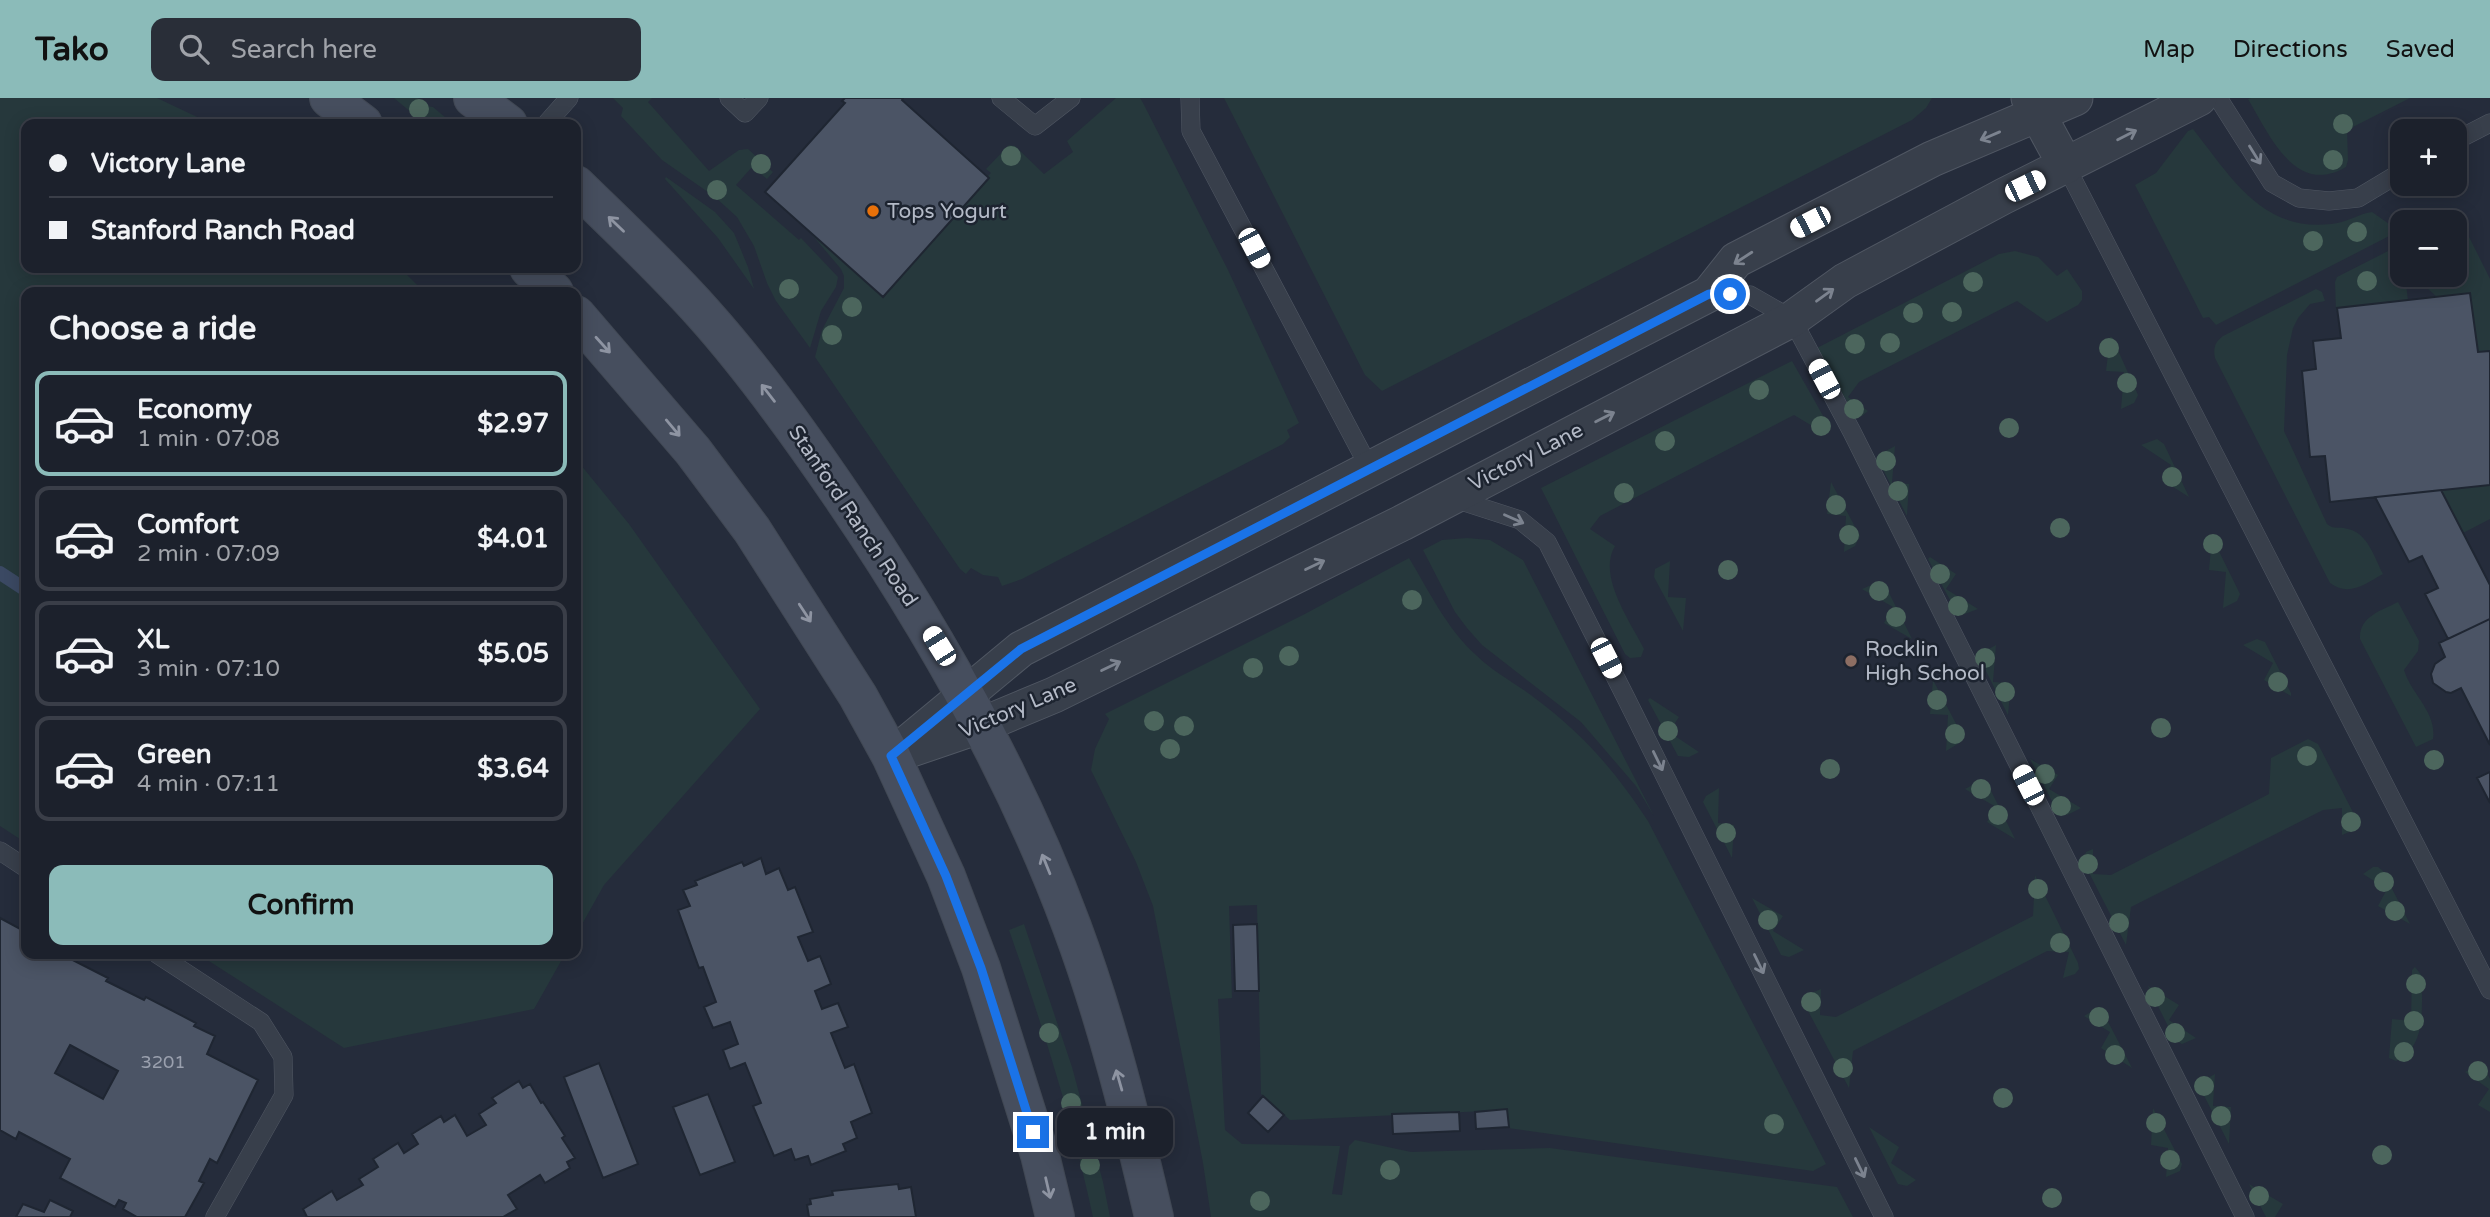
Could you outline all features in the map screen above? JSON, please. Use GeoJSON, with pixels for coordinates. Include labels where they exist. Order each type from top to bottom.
{"type":"FeatureCollection","features":[{"type":"Feature","properties":{"kind":"main road"},"geometry":{"type":"LineString","coordinates":[[329,98],[356,119]]}},
{"type":"Feature","properties":{"kind":"main road"},"geometry":{"type":"LineString","coordinates":[[473,98],[502,119]]}},
{"type":"Feature","properties":{"kind":"main road","name":"Stanford Ranch Road"},"geometry":{"type":"LineString","coordinates":[[581,190],[703,313],[768,393],[886,561],[939,646],[974,710],[1035,837],[1072,926],[1104,1024],[1154,1217]]}},
{"type":"Feature","properties":{"kind":"main road"},"geometry":{"type":"LineString","coordinates":[[534,273],[549,287]]}},
{"type":"Feature","properties":{"kind":"main road"},"geometry":{"type":"LineString","coordinates":[[581,321],[693,451],[752,530],[858,696],[891,756],[946,876],[981,968],[1040,1156],[1055,1217]]}},
{"type":"Feature","properties":{"kind":"street","name":"Victory Lane"},"geometry":{"type":"LineString","coordinates":[[974,710],[1021,649],[1709,294],[1736,260],[2034,106],[2075,98]]}},
{"type":"Feature","properties":{"kind":"street","name":"Victory Lane"},"geometry":{"type":"LineString","coordinates":[[891,756],[974,710],[1054,695],[1450,497],[1792,319],[1845,281],[2199,98]]}},
{"type":"Feature","properties":{"kind":"street"},"geometry":{"type":"LineString","coordinates":[[2034,106],[2066,166]]}},
{"type":"Feature","properties":{"kind":"lane"},"geometry":{"type":"LineString","coordinates":[[550,119],[569,98]]}},
{"type":"Feature","properties":{"kind":"lane"},"geometry":{"type":"LineString","coordinates":[[729,98],[745,113],[759,98]]}},
{"type":"Feature","properties":{"kind":"lane"},"geometry":{"type":"LineString","coordinates":[[1001,98],[1035,126],[1071,98]]}},
{"type":"Feature","properties":{"kind":"lane"},"geometry":{"type":"LineString","coordinates":[[1190,98],[1191,131],[1370,470]]}},
{"type":"Feature","properties":{"kind":"lane"},"geometry":{"type":"LineString","coordinates":[[2218,98],[2272,183],[2299,198],[2329,201],[2358,198],[2390,179]]}},
{"type":"Feature","properties":{"kind":"lane"},"geometry":{"type":"LineString","coordinates":[[2467,135],[2490,123]]}},
{"type":"Feature","properties":{"kind":"lane"},"geometry":{"type":"LineString","coordinates":[[2066,166],[2490,990]]}},
{"type":"Feature","properties":{"kind":"lane"},"geometry":{"type":"LineString","coordinates":[[1709,294],[1749,295],[1792,319],[1863,453],[2245,1217]]}},
{"type":"Feature","properties":{"kind":"lane"},"geometry":{"type":"LineString","coordinates":[[1450,497],[1520,520],[1547,542],[1628,699],[1884,1217]]}},
{"type":"Feature","properties":{"kind":"lane"},"geometry":{"type":"LineString","coordinates":[[0,851],[21,865]]}},
{"type":"Feature","properties":{"kind":"lane"},"geometry":{"type":"LineString","coordinates":[[165,959],[261,1022],[283,1058],[284,1095],[215,1217]]}},
{"type":"Feature","properties":{"kind":"shaded area"},"geometry":{"type":"Polygon","coordinates":[[[0,98],[157,98],[201,119],[21,119],[21,273],[405,273],[419,287],[21,287],[21,840],[0,826],[0,98]]]}},
{"type":"Feature","properties":{"kind":"shaded area"},"geometry":{"type":"Polygon","coordinates":[[[394,98],[418,98],[447,119],[419,119],[394,98]]]}},
{"type":"Feature","properties":{"kind":"shaded area"},"geometry":{"type":"Polygon","coordinates":[[[613,98],[652,98],[648,102],[709,171],[739,150],[748,149],[773,172],[767,179],[752,167],[736,185],[799,240],[801,238],[838,277],[836,287],[821,311],[810,348],[776,301],[754,246],[737,217],[715,197],[662,160],[621,116],[623,108],[613,98]]]}},
{"type":"Feature","properties":{"kind":"shaded area"},"geometry":{"type":"Polygon","coordinates":[[[1116,98],[1140,98],[1143,103],[1228,270],[1299,423],[1287,430],[1290,437],[1283,444],[1022,579],[1002,586],[998,577],[983,575],[971,568],[966,574],[960,569],[815,357],[822,330],[844,288],[844,276],[808,230],[883,297],[989,179],[991,173],[986,169],[1009,145],[1015,146],[1044,174],[1073,152],[1067,141],[1116,98]]]}},
{"type":"Feature","properties":{"kind":"shaded area"},"geometry":{"type":"Polygon","coordinates":[[[1224,98],[1932,98],[1926,108],[1912,120],[1382,391],[1365,375],[1224,98]]]}},
{"type":"Feature","properties":{"kind":"shaded area"},"geometry":{"type":"Polygon","coordinates":[[[2410,98],[2347,130],[2346,167],[2328,174],[2312,174],[2298,168],[2275,144],[2248,99],[2410,98]]]}},
{"type":"Feature","properties":{"kind":"shaded area"},"geometry":{"type":"Polygon","coordinates":[[[2193,129],[2235,182],[2250,198],[2267,210],[2286,219],[2307,224],[2331,224],[2372,212],[2390,225],[2390,236],[2216,325],[2209,317],[2203,318],[2135,185],[2156,173],[2188,131],[2193,129]]]}},
{"type":"Feature","properties":{"kind":"shaded area"},"geometry":{"type":"Polygon","coordinates":[[[666,177],[715,212],[734,233],[754,289],[718,238],[666,177]]]}},
{"type":"Feature","properties":{"kind":"shaded area"},"geometry":{"type":"Polygon","coordinates":[[[2467,233],[2490,279],[2490,350],[2478,352],[2470,294],[2437,297],[2427,288],[2467,287],[2467,233]]]}},
{"type":"Feature","properties":{"kind":"shaded area"},"geometry":{"type":"Polygon","coordinates":[[[2390,250],[2390,287],[2406,287],[2408,301],[2336,311],[2337,277],[2390,250]]]}},
{"type":"Feature","properties":{"kind":"shaded area"},"geometry":{"type":"Polygon","coordinates":[[[2015,251],[2038,257],[2057,276],[2067,269],[2082,291],[2082,300],[2078,305],[2047,322],[2017,301],[1859,382],[1848,397],[1868,411],[1862,416],[1854,414],[1817,348],[1999,254],[2015,251]]]}},
{"type":"Feature","properties":{"kind":"shaded area"},"geometry":{"type":"Polygon","coordinates":[[[2316,289],[2322,292],[2325,301],[2310,304],[2293,328],[2287,355],[2284,431],[2327,524],[2355,531],[2361,536],[2370,547],[2383,574],[2350,589],[2330,583],[2214,354],[2216,343],[2223,336],[2316,289]]]}},
{"type":"Feature","properties":{"kind":"shaded area"},"geometry":{"type":"Polygon","coordinates":[[[2110,337],[2138,395],[2134,403],[2121,409],[2124,372],[2106,371],[2110,337]]]}},
{"type":"Feature","properties":{"kind":"shaded area"},"geometry":{"type":"Polygon","coordinates":[[[1792,361],[1830,428],[1829,433],[1824,433],[1794,415],[1600,516],[1590,529],[1615,546],[1610,571],[1613,584],[1624,612],[1644,649],[1641,657],[1630,658],[1625,654],[1541,488],[1792,361]]]}},
{"type":"Feature","properties":{"kind":"shaded area"},"geometry":{"type":"Polygon","coordinates":[[[2157,439],[2164,444],[2189,497],[2162,480],[2171,465],[2141,445],[2157,439]]]}},
{"type":"Feature","properties":{"kind":"shaded area"},"geometry":{"type":"Polygon","coordinates":[[[1895,446],[1892,483],[1909,484],[1907,516],[1878,460],[1882,453],[1895,446]]]}},
{"type":"Feature","properties":{"kind":"shaded area"},"geometry":{"type":"Polygon","coordinates":[[[581,465],[629,524],[760,709],[604,885],[581,926],[581,465]]]}},
{"type":"Feature","properties":{"kind":"shaded area"},"geometry":{"type":"Polygon","coordinates":[[[1831,482],[1860,536],[1855,546],[1844,552],[1846,516],[1827,514],[1831,482]]]}},
{"type":"Feature","properties":{"kind":"shaded area"},"geometry":{"type":"Polygon","coordinates":[[[2490,485],[2490,519],[2463,533],[2441,490],[2490,485]]]}},
{"type":"Feature","properties":{"kind":"shaded area"},"geometry":{"type":"Polygon","coordinates":[[[2212,537],[2240,594],[2237,601],[2223,608],[2226,572],[2209,570],[2212,537]]]}},
{"type":"Feature","properties":{"kind":"shaded area"},"geometry":{"type":"Polygon","coordinates":[[[1442,540],[1490,540],[1523,560],[1654,816],[1636,786],[1581,722],[1482,645],[1455,612],[1423,550],[1442,540]]]}},
{"type":"Feature","properties":{"kind":"shaded area"},"geometry":{"type":"Polygon","coordinates":[[[1930,557],[1956,574],[1946,589],[1978,609],[1962,615],[1957,613],[1928,559],[1930,557]]]}},
{"type":"Feature","properties":{"kind":"shaded area"},"geometry":{"type":"Polygon","coordinates":[[[1409,558],[1439,609],[1466,645],[1490,667],[1569,726],[1598,755],[1636,803],[1648,821],[1826,1164],[1813,1171],[1508,1128],[1507,1110],[1290,1120],[1261,1094],[1257,905],[1229,906],[1232,998],[1218,999],[1225,1130],[1242,1144],[1340,1146],[1332,1194],[1342,1195],[1349,1146],[1355,1140],[1411,1152],[1550,1148],[1837,1187],[1853,1217],[1211,1217],[1153,906],[1136,862],[1091,770],[1095,749],[1109,719],[1105,714],[1303,615],[1409,558]]]}},
{"type":"Feature","properties":{"kind":"shaded area"},"geometry":{"type":"Polygon","coordinates":[[[1670,561],[1668,597],[1686,598],[1683,631],[1654,577],[1655,569],[1670,561]]]}},
{"type":"Feature","properties":{"kind":"shaded area"},"geometry":{"type":"Polygon","coordinates":[[[1878,582],[1886,587],[1912,639],[1884,623],[1893,607],[1862,589],[1878,582]]]}},
{"type":"Feature","properties":{"kind":"shaded area"},"geometry":{"type":"Polygon","coordinates":[[[2398,602],[2419,641],[2418,651],[2404,670],[2431,720],[2433,729],[2433,739],[2416,747],[2360,639],[2367,620],[2398,602]]]}},
{"type":"Feature","properties":{"kind":"shaded area"},"geometry":{"type":"Polygon","coordinates":[[[2257,639],[2265,642],[2291,696],[2264,680],[2273,663],[2243,645],[2257,639]]]}},
{"type":"Feature","properties":{"kind":"shaded area"},"geometry":{"type":"Polygon","coordinates":[[[1996,645],[1993,682],[2011,683],[2008,715],[1980,659],[1983,652],[1996,645]]]}},
{"type":"Feature","properties":{"kind":"shaded area"},"geometry":{"type":"Polygon","coordinates":[[[1933,680],[1962,735],[1961,742],[1946,751],[1948,715],[1930,714],[1933,680]]]}},
{"type":"Feature","properties":{"kind":"shaded area"},"geometry":{"type":"Polygon","coordinates":[[[1650,698],[1679,717],[1669,732],[1699,752],[1689,757],[1678,756],[1648,700],[1650,698]]]}},
{"type":"Feature","properties":{"kind":"shaded area"},"geometry":{"type":"Polygon","coordinates":[[[2308,739],[2318,744],[2358,822],[2354,830],[2342,835],[2342,808],[2323,810],[2131,907],[2126,945],[2083,861],[2086,852],[2093,849],[2093,874],[2111,875],[2269,794],[2271,758],[2308,739]]]}},
{"type":"Feature","properties":{"kind":"shaded area"},"geometry":{"type":"Polygon","coordinates":[[[2030,759],[2058,775],[2049,789],[2081,808],[2067,815],[2057,811],[2030,759]]]}},
{"type":"Feature","properties":{"kind":"shaded area"},"geometry":{"type":"Polygon","coordinates":[[[1980,781],[1989,787],[2015,839],[1987,822],[1996,807],[1965,789],[1980,781]]]}},
{"type":"Feature","properties":{"kind":"shaded area"},"geometry":{"type":"Polygon","coordinates":[[[1719,788],[1718,823],[1734,825],[1732,858],[1703,802],[1706,796],[1719,788]]]}},
{"type":"Feature","properties":{"kind":"shaded area"},"geometry":{"type":"Polygon","coordinates":[[[2373,867],[2383,871],[2410,924],[2378,906],[2387,889],[2363,874],[2373,867]]]}},
{"type":"Feature","properties":{"kind":"shaded area"},"geometry":{"type":"Polygon","coordinates":[[[2035,875],[2078,963],[2079,969],[2075,974],[2063,978],[2069,952],[2047,951],[1853,1051],[1849,1088],[1806,1007],[1809,994],[1821,989],[1820,1015],[1836,1017],[2033,916],[2035,875]]]}},
{"type":"Feature","properties":{"kind":"shaded area"},"geometry":{"type":"Polygon","coordinates":[[[1752,898],[1783,916],[1773,931],[1804,950],[1789,957],[1781,955],[1752,898]]]}},
{"type":"Feature","properties":{"kind":"shaded area"},"geometry":{"type":"Polygon","coordinates":[[[1024,924],[1072,1067],[1110,1217],[1093,1217],[1056,1072],[1009,930],[1024,924]]]}},
{"type":"Feature","properties":{"kind":"shaded area"},"geometry":{"type":"Polygon","coordinates":[[[206,959],[562,959],[534,1009],[344,1048],[206,959]]]}},
{"type":"Feature","properties":{"kind":"shaded area"},"geometry":{"type":"Polygon","coordinates":[[[2415,967],[2422,976],[2421,1024],[2413,1046],[2396,1061],[2389,1058],[2392,1019],[2411,1021],[2412,970],[2415,967]]]}},
{"type":"Feature","properties":{"kind":"shaded area"},"geometry":{"type":"Polygon","coordinates":[[[2148,986],[2179,1005],[2169,1020],[2196,1038],[2182,1044],[2175,1040],[2148,986]]]}},
{"type":"Feature","properties":{"kind":"shaded area"},"geometry":{"type":"Polygon","coordinates":[[[2096,1009],[2103,1012],[2132,1068],[2101,1048],[2110,1032],[2084,1016],[2096,1009]]]}},
{"type":"Feature","properties":{"kind":"shaded area"},"geometry":{"type":"Polygon","coordinates":[[[2477,1066],[2485,1069],[2490,1079],[2490,1112],[2478,1105],[2489,1089],[2465,1072],[2477,1066]]]}},
{"type":"Feature","properties":{"kind":"shaded area"},"geometry":{"type":"Polygon","coordinates":[[[2215,1074],[2213,1106],[2231,1107],[2229,1144],[2200,1088],[2202,1081],[2215,1074]]]}},
{"type":"Feature","properties":{"kind":"shaded area"},"geometry":{"type":"Polygon","coordinates":[[[2153,1108],[2182,1164],[2180,1171],[2166,1177],[2168,1148],[2151,1145],[2153,1108]]]}},
{"type":"Feature","properties":{"kind":"shaded area"},"geometry":{"type":"Polygon","coordinates":[[[1869,1127],[1899,1147],[1891,1163],[1916,1180],[1907,1186],[1898,1184],[1869,1127]]]}},
{"type":"Feature","properties":{"kind":"shaded area"},"geometry":{"type":"Polygon","coordinates":[[[2249,1184],[2283,1204],[2275,1217],[2266,1217],[2249,1184]]]}},
{"type":"Feature","properties":{"kind":"building","name":"Tops Yogurt"},"geometry":{"type":"Polygon","coordinates":[[[845,98],[903,98],[902,100],[989,178],[883,297],[765,192],[845,103],[842,101],[845,98]]]}},
{"type":"Feature","properties":{"kind":"building"},"geometry":{"type":"Polygon","coordinates":[[[2470,293],[2478,352],[2490,351],[2490,485],[2330,502],[2325,456],[2310,457],[2302,371],[2316,369],[2313,341],[2341,338],[2337,308],[2470,293]]]}},
{"type":"Feature","properties":{"kind":"building"},"geometry":{"type":"Polygon","coordinates":[[[2441,490],[2490,585],[2490,619],[2448,639],[2425,594],[2438,588],[2422,556],[2409,562],[2375,497],[2441,490]]]}},
{"type":"Feature","properties":{"kind":"building"},"geometry":{"type":"Polygon","coordinates":[[[2490,619],[2490,745],[2461,688],[2451,693],[2446,692],[2433,683],[2431,674],[2435,664],[2445,657],[2439,643],[2490,619]]]}},
{"type":"Feature","properties":{"kind":"building"},"geometry":{"type":"Polygon","coordinates":[[[2490,772],[2490,803],[2477,778],[2490,772]]]}},
{"type":"Feature","properties":{"kind":"building"},"geometry":{"type":"Polygon","coordinates":[[[761,858],[766,874],[779,868],[788,890],[795,887],[813,932],[798,937],[808,961],[820,956],[831,984],[815,991],[822,1009],[838,1003],[848,1027],[831,1033],[845,1068],[854,1064],[872,1113],[851,1122],[857,1138],[843,1144],[846,1151],[811,1165],[808,1156],[795,1160],[791,1149],[774,1156],[753,1106],[761,1103],[745,1063],[730,1069],[723,1050],[738,1044],[730,1022],[713,1028],[704,1007],[716,1002],[703,967],[699,968],[678,910],[690,906],[683,890],[697,885],[695,881],[742,862],[744,866],[761,858]]]}},
{"type":"Feature","properties":{"kind":"building"},"geometry":{"type":"Polygon","coordinates":[[[0,918],[21,929],[21,959],[71,959],[108,978],[106,981],[144,1000],[146,997],[215,1036],[207,1054],[258,1080],[217,1163],[210,1159],[199,1181],[204,1183],[185,1217],[137,1217],[123,1209],[126,1203],[119,1200],[115,1207],[60,1178],[70,1159],[19,1132],[16,1139],[0,1130],[0,918]],[[70,1045],[55,1073],[103,1099],[118,1071],[70,1045]]]}},
{"type":"Feature","properties":{"kind":"building"},"geometry":{"type":"Polygon","coordinates":[[[1257,924],[1259,991],[1235,991],[1233,925],[1257,924]]]}},
{"type":"Feature","properties":{"kind":"building"},"geometry":{"type":"Polygon","coordinates":[[[599,1063],[638,1164],[603,1178],[564,1077],[599,1063]]]}},
{"type":"Feature","properties":{"kind":"building"},"geometry":{"type":"Polygon","coordinates":[[[519,1081],[523,1088],[530,1084],[565,1136],[562,1138],[575,1158],[567,1162],[570,1168],[545,1183],[540,1175],[508,1195],[517,1209],[503,1217],[307,1217],[303,1209],[332,1191],[337,1200],[363,1185],[359,1179],[378,1167],[373,1159],[398,1143],[404,1153],[418,1144],[412,1134],[441,1116],[444,1122],[455,1115],[467,1136],[486,1125],[479,1114],[496,1103],[492,1098],[519,1081]]]}},
{"type":"Feature","properties":{"kind":"building"},"geometry":{"type":"Polygon","coordinates":[[[708,1094],[735,1162],[700,1175],[673,1107],[708,1094]]]}},
{"type":"Feature","properties":{"kind":"building"},"geometry":{"type":"Polygon","coordinates":[[[1263,1096],[1284,1115],[1268,1132],[1248,1113],[1263,1096]]]}},
{"type":"Feature","properties":{"kind":"building"},"geometry":{"type":"Polygon","coordinates":[[[1507,1109],[1509,1127],[1476,1129],[1475,1112],[1507,1109]]]}},
{"type":"Feature","properties":{"kind":"building"},"geometry":{"type":"Polygon","coordinates":[[[1459,1112],[1460,1131],[1393,1134],[1392,1114],[1459,1112]]]}},
{"type":"Feature","properties":{"kind":"building"},"geometry":{"type":"Polygon","coordinates":[[[898,1184],[899,1189],[911,1187],[916,1217],[809,1217],[807,1205],[811,1204],[810,1199],[833,1195],[832,1191],[898,1184]]]}},
{"type":"Feature","properties":{"kind":"building"},"geometry":{"type":"Polygon","coordinates":[[[50,1200],[73,1211],[70,1217],[16,1217],[23,1204],[44,1212],[50,1200]]]}},
{"type":"Feature","properties":{"kind":"waterway"},"geometry":{"type":"LineString","coordinates":[[0,573],[21,587]]}},
{"type":"Feature","properties":{"kind":"place","name":"Tops Yogurt"},"geometry":{"type":"Point","coordinates":[873,211]}},
{"type":"Feature","properties":{"kind":"place","name":"Rocklin High School"},"geometry":{"type":"Point","coordinates":[1851,661]}},
{"type":"Feature","properties":{"kind":"route"},"geometry":{"type":"LineString","coordinates":[[1033,1132],[981,968],[946,876],[891,756],[1021,649],[1709,294],[1730,294]]}}]}
